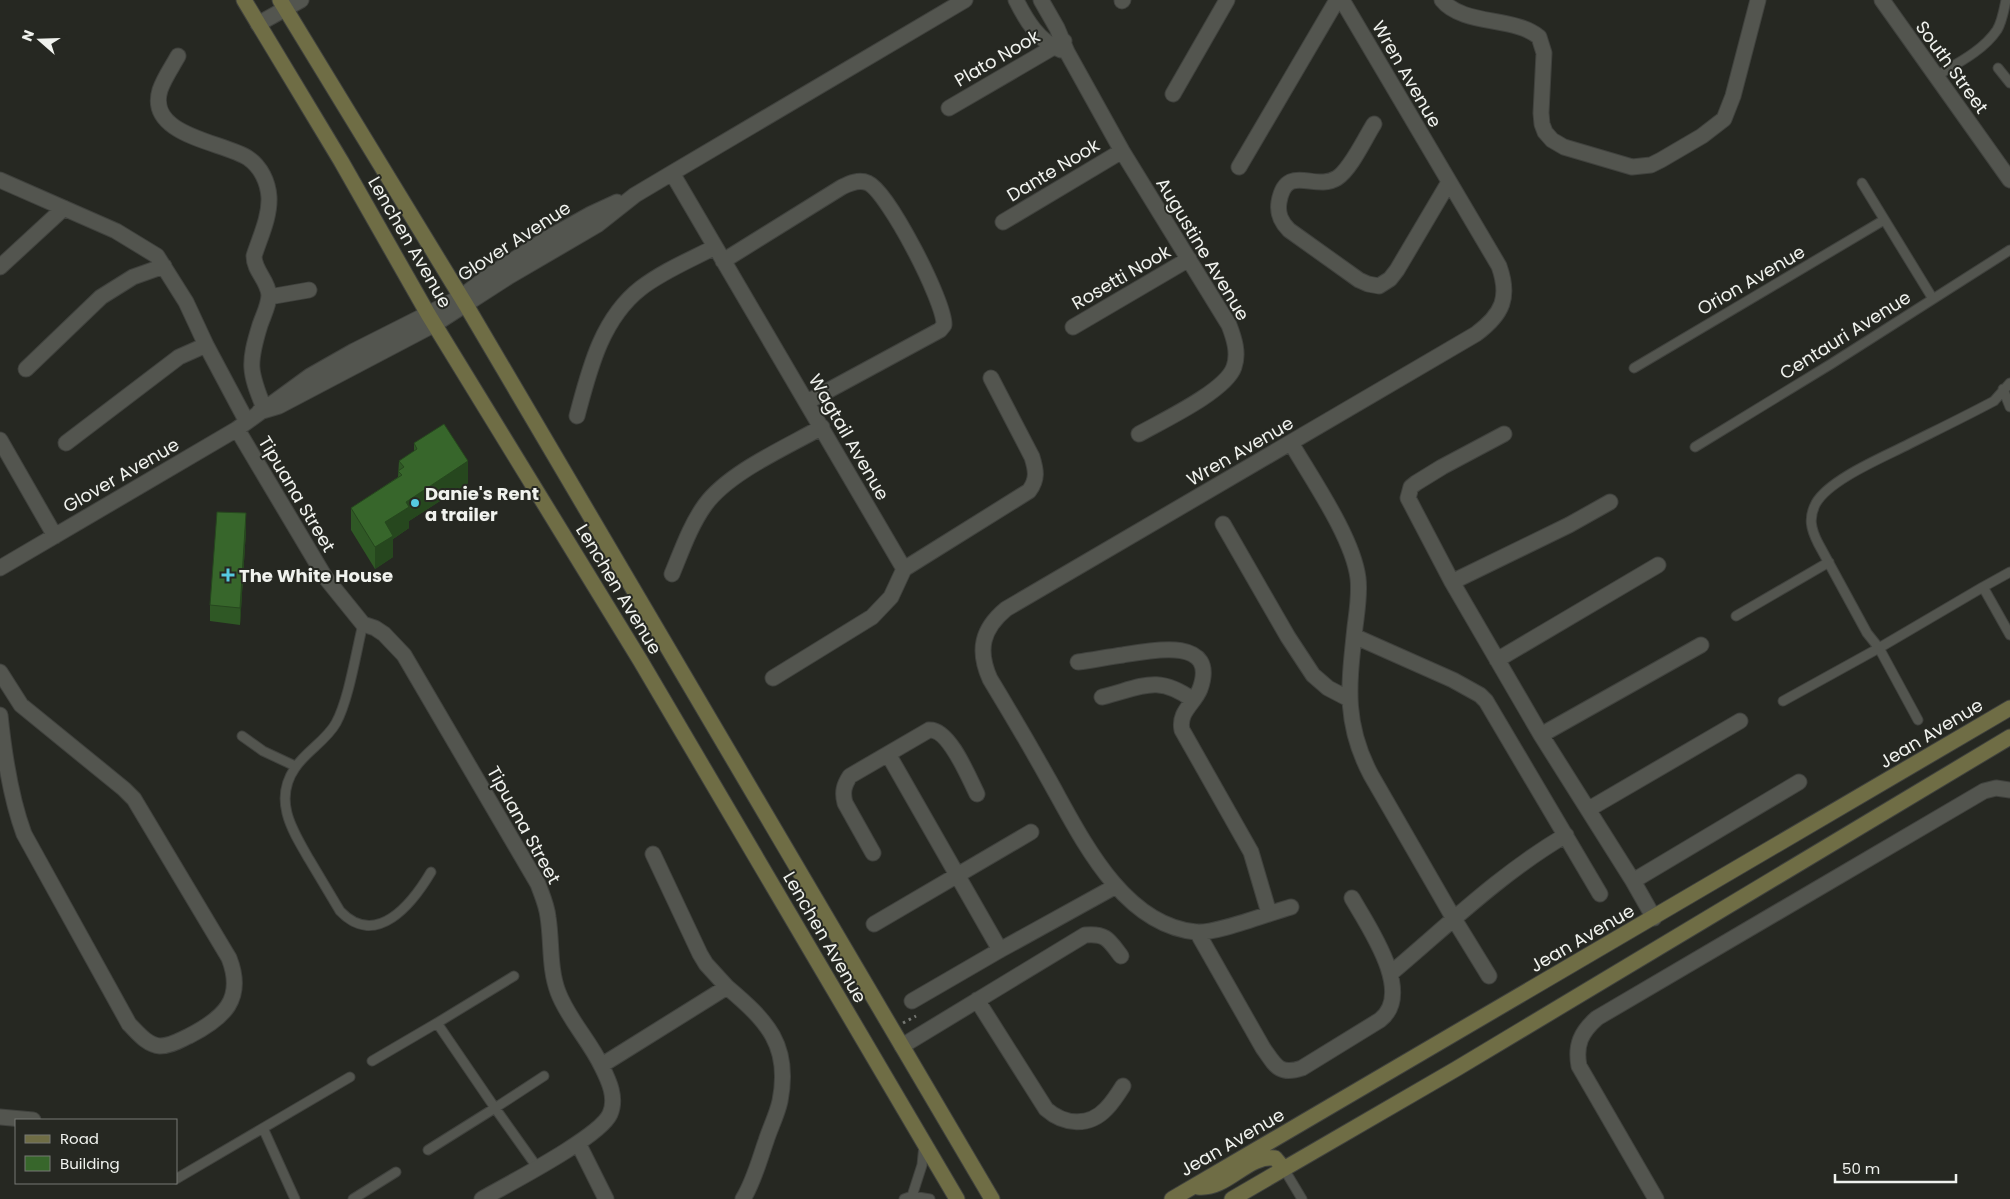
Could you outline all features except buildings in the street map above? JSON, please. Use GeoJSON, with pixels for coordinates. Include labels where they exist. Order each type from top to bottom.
{"type":"FeatureCollection","features":[{"type":"Feature","properties":{"kind":"main road","name":"Lenchen Avenue"},"geometry":{"type":"LineString","coordinates":[[244,0],[341,161],[431,319],[640,660],[957,1199]]}},
{"type":"Feature","properties":{"kind":"main road","name":"Lenchen Avenue"},"geometry":{"type":"LineString","coordinates":[[283,4],[464,301],[992,1199]]}},
{"type":"Feature","properties":{"kind":"main road","name":"Jean Avenue"},"geometry":{"type":"LineString","coordinates":[[1172,1199],[2010,708]]}},
{"type":"Feature","properties":{"kind":"main road"},"geometry":{"type":"LineString","coordinates":[[1983,724],[1996,745]]}},
{"type":"Feature","properties":{"kind":"main road"},"geometry":{"type":"LineString","coordinates":[[1232,1199],[1456,1069],[2010,737]]}},
{"type":"Feature","properties":{"kind":"main road"},"geometry":{"type":"LineString","coordinates":[[1194,1187],[1204,1188],[1218,1185],[1265,1158],[1275,1158],[1284,1169]]}},
{"type":"Feature","properties":{"kind":"street"},"geometry":{"type":"LineString","coordinates":[[258,24],[283,4],[301,0]]}},
{"type":"Feature","properties":{"kind":"street","name":"Glover Avenue"},"geometry":{"type":"LineString","coordinates":[[0,568],[254,416],[350,370],[431,319],[464,301],[490,276],[548,238],[591,214],[635,195],[965,0]]}},
{"type":"Feature","properties":{"kind":"street","name":"Augustine Avenue"},"geometry":{"type":"LineString","coordinates":[[1016,0],[1038,34],[1061,47]]}},
{"type":"Feature","properties":{"kind":"street","name":"Augustine Avenue"},"geometry":{"type":"LineString","coordinates":[[1041,0],[1061,47],[1122,151],[1189,259],[1234,338],[1236,352],[1234,366],[1224,383],[1139,434]]}},
{"type":"Feature","properties":{"kind":"street"},"geometry":{"type":"LineString","coordinates":[[1173,94],[1227,0]]}},
{"type":"Feature","properties":{"kind":"street"},"geometry":{"type":"LineString","coordinates":[[1239,167],[1337,0]]}},
{"type":"Feature","properties":{"kind":"street","name":"Wren Avenue"},"geometry":{"type":"LineString","coordinates":[[1197,932],[1152,918],[1116,886],[1091,854],[990,679],[985,667],[983,646],[986,632],[994,619],[1030,593],[1476,334],[1493,321],[1498,314],[1505,294],[1504,281],[1499,266],[1342,0]]}},
{"type":"Feature","properties":{"kind":"street"},"geometry":{"type":"LineString","coordinates":[[1442,0],[1452,9],[1527,30],[1540,37],[1544,53],[1542,124],[1552,140],[1564,147],[1632,167],[1642,167],[1651,165],[1669,156],[1702,136],[1724,119],[1733,96],[1758,0]]}},
{"type":"Feature","properties":{"kind":"street","name":"South Street"},"geometry":{"type":"LineString","coordinates":[[1882,0],[2010,180]]}},
{"type":"Feature","properties":{"kind":"street","name":"Plato Nook"},"geometry":{"type":"LineString","coordinates":[[949,108],[1061,47]]}},
{"type":"Feature","properties":{"kind":"street"},"geometry":{"type":"LineString","coordinates":[[178,56],[160,92],[161,111],[175,127],[187,134],[247,157],[260,169],[266,180],[269,206],[254,256],[254,262],[265,282],[269,297],[256,341],[251,367],[254,384],[254,416]]}},
{"type":"Feature","properties":{"kind":"street"},"geometry":{"type":"LineString","coordinates":[[1374,124],[1345,171],[1337,178],[1321,182],[1297,179],[1290,181],[1284,188],[1280,196],[1278,211],[1282,223],[1289,230],[1359,280],[1379,286],[1390,279],[1397,270],[1449,182]]}},
{"type":"Feature","properties":{"kind":"street","name":"Dante Nook"},"geometry":{"type":"LineString","coordinates":[[1003,222],[1122,151]]}},
{"type":"Feature","properties":{"kind":"street","name":"Wagtail Avenue"},"geometry":{"type":"LineString","coordinates":[[672,173],[904,569]]}},
{"type":"Feature","properties":{"kind":"street"},"geometry":{"type":"LineString","coordinates":[[0,180],[136,242],[157,256],[186,302],[206,345],[254,416]]}},
{"type":"Feature","properties":{"kind":"street"},"geometry":{"type":"LineString","coordinates":[[723,262],[842,186],[854,181],[863,181],[876,188],[894,212],[937,297],[944,325],[940,330],[807,402]]}},
{"type":"Feature","properties":{"kind":"street"},"geometry":{"type":"LineString","coordinates":[[0,267],[64,208]]}},
{"type":"Feature","properties":{"kind":"street"},"geometry":{"type":"LineString","coordinates":[[577,416],[598,347],[615,314],[640,288],[714,247]]}},
{"type":"Feature","properties":{"kind":"street","name":"Rosetti Nook"},"geometry":{"type":"LineString","coordinates":[[1073,327],[1189,259]]}},
{"type":"Feature","properties":{"kind":"street"},"geometry":{"type":"LineString","coordinates":[[26,369],[101,297],[133,277],[164,266]]}},
{"type":"Feature","properties":{"kind":"street"},"geometry":{"type":"LineString","coordinates":[[269,297],[309,290]]}},
{"type":"Feature","properties":{"kind":"street"},"geometry":{"type":"LineString","coordinates":[[66,443],[179,357],[206,345]]}},
{"type":"Feature","properties":{"kind":"street"},"geometry":{"type":"LineString","coordinates":[[773,678],[872,617],[891,597],[904,569],[1034,485],[1036,469],[1032,457],[991,378]]}},
{"type":"Feature","properties":{"kind":"street","name":"Tipuana Street"},"geometry":{"type":"LineString","coordinates":[[254,416],[317,565],[355,616],[363,624],[375,628],[384,634],[404,655],[538,884],[548,916],[552,966],[556,988],[563,1004],[602,1065],[611,1087],[613,1102],[610,1114],[603,1125],[578,1143],[482,1199]]}},
{"type":"Feature","properties":{"kind":"street"},"geometry":{"type":"LineString","coordinates":[[672,574],[693,524],[716,492],[752,467],[822,427]]}},
{"type":"Feature","properties":{"kind":"street"},"geometry":{"type":"LineString","coordinates":[[1504,434],[1416,483],[1409,492],[1409,502],[1452,582],[1541,735],[1589,809],[1654,918]]}},
{"type":"Feature","properties":{"kind":"street"},"geometry":{"type":"LineString","coordinates":[[0,440],[55,536]]}},
{"type":"Feature","properties":{"kind":"street"},"geometry":{"type":"LineString","coordinates":[[1291,443],[1340,528],[1356,565],[1359,580],[1348,699],[1354,733],[1365,764],[1454,920],[1489,976]]}},
{"type":"Feature","properties":{"kind":"street"},"geometry":{"type":"LineString","coordinates":[[1452,582],[1569,525],[1610,502]]}},
{"type":"Feature","properties":{"kind":"street"},"geometry":{"type":"LineString","coordinates":[[1223,524],[1288,637],[1313,675],[1328,688],[1348,699]]}},
{"type":"Feature","properties":{"kind":"street"},"geometry":{"type":"LineString","coordinates":[[1497,660],[1658,565]]}},
{"type":"Feature","properties":{"kind":"street"},"geometry":{"type":"LineString","coordinates":[[1354,636],[1453,680],[1480,695],[1486,701],[1600,894]]}},
{"type":"Feature","properties":{"kind":"street"},"geometry":{"type":"LineString","coordinates":[[1541,735],[1701,645]]}},
{"type":"Feature","properties":{"kind":"street"},"geometry":{"type":"LineString","coordinates":[[1078,662],[1159,649],[1183,650],[1193,654],[1202,669],[1199,690],[1181,718],[1182,730],[1251,852],[1269,913]]}},
{"type":"Feature","properties":{"kind":"street"},"geometry":{"type":"LineString","coordinates":[[0,672],[14,697],[26,710],[134,799],[229,958],[236,983],[234,994],[229,1005],[204,1028],[170,1045],[159,1046],[151,1044],[129,1024],[24,834],[17,814],[2,738],[0,715]]}},
{"type":"Feature","properties":{"kind":"street"},"geometry":{"type":"LineString","coordinates":[[1102,697],[1155,684],[1169,686],[1193,700]]}},
{"type":"Feature","properties":{"kind":"street"},"geometry":{"type":"LineString","coordinates":[[1589,809],[1740,721]]}},
{"type":"Feature","properties":{"kind":"street"},"geometry":{"type":"LineString","coordinates":[[873,853],[845,803],[843,788],[850,776],[929,730],[937,731],[948,742],[978,794]]}},
{"type":"Feature","properties":{"kind":"street"},"geometry":{"type":"LineString","coordinates":[[888,754],[1000,950]]}},
{"type":"Feature","properties":{"kind":"street"},"geometry":{"type":"LineString","coordinates":[[1633,881],[1798,782]]}},
{"type":"Feature","properties":{"kind":"street"},"geometry":{"type":"LineString","coordinates":[[1656,1199],[1579,1066],[1577,1047],[1580,1037],[1588,1026],[1597,1018],[1984,791],[1996,788],[2010,790]]}},
{"type":"Feature","properties":{"kind":"street"},"geometry":{"type":"LineString","coordinates":[[874,924],[1031,832]]}},
{"type":"Feature","properties":{"kind":"street"},"geometry":{"type":"LineString","coordinates":[[1390,974],[1510,872],[1566,835]]}},
{"type":"Feature","properties":{"kind":"street"},"geometry":{"type":"LineString","coordinates":[[653,854],[706,964],[727,987],[764,1020],[779,1049],[783,1064],[779,1102],[756,1174],[744,1199]]}},
{"type":"Feature","properties":{"kind":"street"},"geometry":{"type":"LineString","coordinates":[[912,1001],[1116,886]]}},
{"type":"Feature","properties":{"kind":"street"},"geometry":{"type":"LineString","coordinates":[[1291,907],[1225,927],[1197,932],[1263,1048],[1275,1064],[1287,1072],[1302,1068],[1386,1015],[1390,1008],[1392,998],[1390,974],[1386,959],[1352,898]]}},
{"type":"Feature","properties":{"kind":"street"},"geometry":{"type":"LineString","coordinates":[[902,1046],[1085,935],[1098,934],[1108,939],[1121,956]]}},
{"type":"Feature","properties":{"kind":"street"},"geometry":{"type":"LineString","coordinates":[[602,1065],[727,987]]}},
{"type":"Feature","properties":{"kind":"street"},"geometry":{"type":"LineString","coordinates":[[977,1000],[1046,1109],[1056,1118],[1070,1122],[1091,1119],[1106,1109],[1123,1086]]}},
{"type":"Feature","properties":{"kind":"street"},"geometry":{"type":"LineString","coordinates":[[0,1117],[22,1119]]}},
{"type":"Feature","properties":{"kind":"street"},"geometry":{"type":"LineString","coordinates":[[578,1143],[606,1199]]}},
{"type":"Feature","properties":{"kind":"lane"},"geometry":{"type":"LineString","coordinates":[[1936,76],[1966,57],[1992,36],[2002,19],[2006,0]]}},
{"type":"Feature","properties":{"kind":"lane"},"geometry":{"type":"LineString","coordinates":[[1998,68],[2010,83]]}},
{"type":"Feature","properties":{"kind":"lane"},"geometry":{"type":"LineString","coordinates":[[1862,183],[1933,299]]}},
{"type":"Feature","properties":{"kind":"lane","name":"Orion Avenue"},"geometry":{"type":"LineString","coordinates":[[1634,368],[1884,220]]}},
{"type":"Feature","properties":{"kind":"lane","name":"Centauri Avenue"},"geometry":{"type":"LineString","coordinates":[[1695,447],[2010,250]]}},
{"type":"Feature","properties":{"kind":"lane"},"geometry":{"type":"LineString","coordinates":[[1994,401],[2010,406],[2006,386]]}},
{"type":"Feature","properties":{"kind":"lane"},"geometry":{"type":"LineString","coordinates":[[1918,720],[1879,648],[1867,633],[1811,529],[1810,518],[1820,497],[1832,487],[1857,471],[1994,401],[2006,386]]}},
{"type":"Feature","properties":{"kind":"lane"},"geometry":{"type":"LineString","coordinates":[[1736,616],[1829,562]]}},
{"type":"Feature","properties":{"kind":"lane"},"geometry":{"type":"LineString","coordinates":[[1783,701],[2010,572]]}},
{"type":"Feature","properties":{"kind":"lane"},"geometry":{"type":"LineString","coordinates":[[1983,587],[2010,635]]}},
{"type":"Feature","properties":{"kind":"lane"},"geometry":{"type":"LineString","coordinates":[[363,624],[337,722],[321,742],[296,766],[285,790],[286,813],[300,844],[340,911],[348,920],[358,925],[367,926],[387,920],[412,901],[431,872]]}},
{"type":"Feature","properties":{"kind":"lane"},"geometry":{"type":"LineString","coordinates":[[242,736],[263,751],[296,766]]}},
{"type":"Feature","properties":{"kind":"lane"},"geometry":{"type":"LineString","coordinates":[[372,1061],[514,976]]}},
{"type":"Feature","properties":{"kind":"lane"},"geometry":{"type":"LineString","coordinates":[[437,1023],[537,1167]]}},
{"type":"Feature","properties":{"kind":"lane"},"geometry":{"type":"LineString","coordinates":[[428,1150],[544,1076]]}},
{"type":"Feature","properties":{"kind":"lane"},"geometry":{"type":"LineString","coordinates":[[178,1178],[350,1077]]}},
{"type":"Feature","properties":{"kind":"lane"},"geometry":{"type":"LineString","coordinates":[[263,1128],[296,1199]]}},
{"type":"Feature","properties":{"kind":"lane"},"geometry":{"type":"LineString","coordinates":[[924,1142],[921,1171],[908,1197],[930,1199]]}},
{"type":"Feature","properties":{"kind":"lane"},"geometry":{"type":"LineString","coordinates":[[1284,1169],[1302,1199]]}},
{"type":"Feature","properties":{"kind":"lane"},"geometry":{"type":"LineString","coordinates":[[353,1199],[396,1172]]}},
{"type":"Feature","properties":{"kind":"place","name":"Danie's Rent a trailer"},"geometry":{"type":"Point","coordinates":[415,503]}},
{"type":"Feature","properties":{"kind":"place","name":"The White House"},"geometry":{"type":"Point","coordinates":[228,575]}}]}
